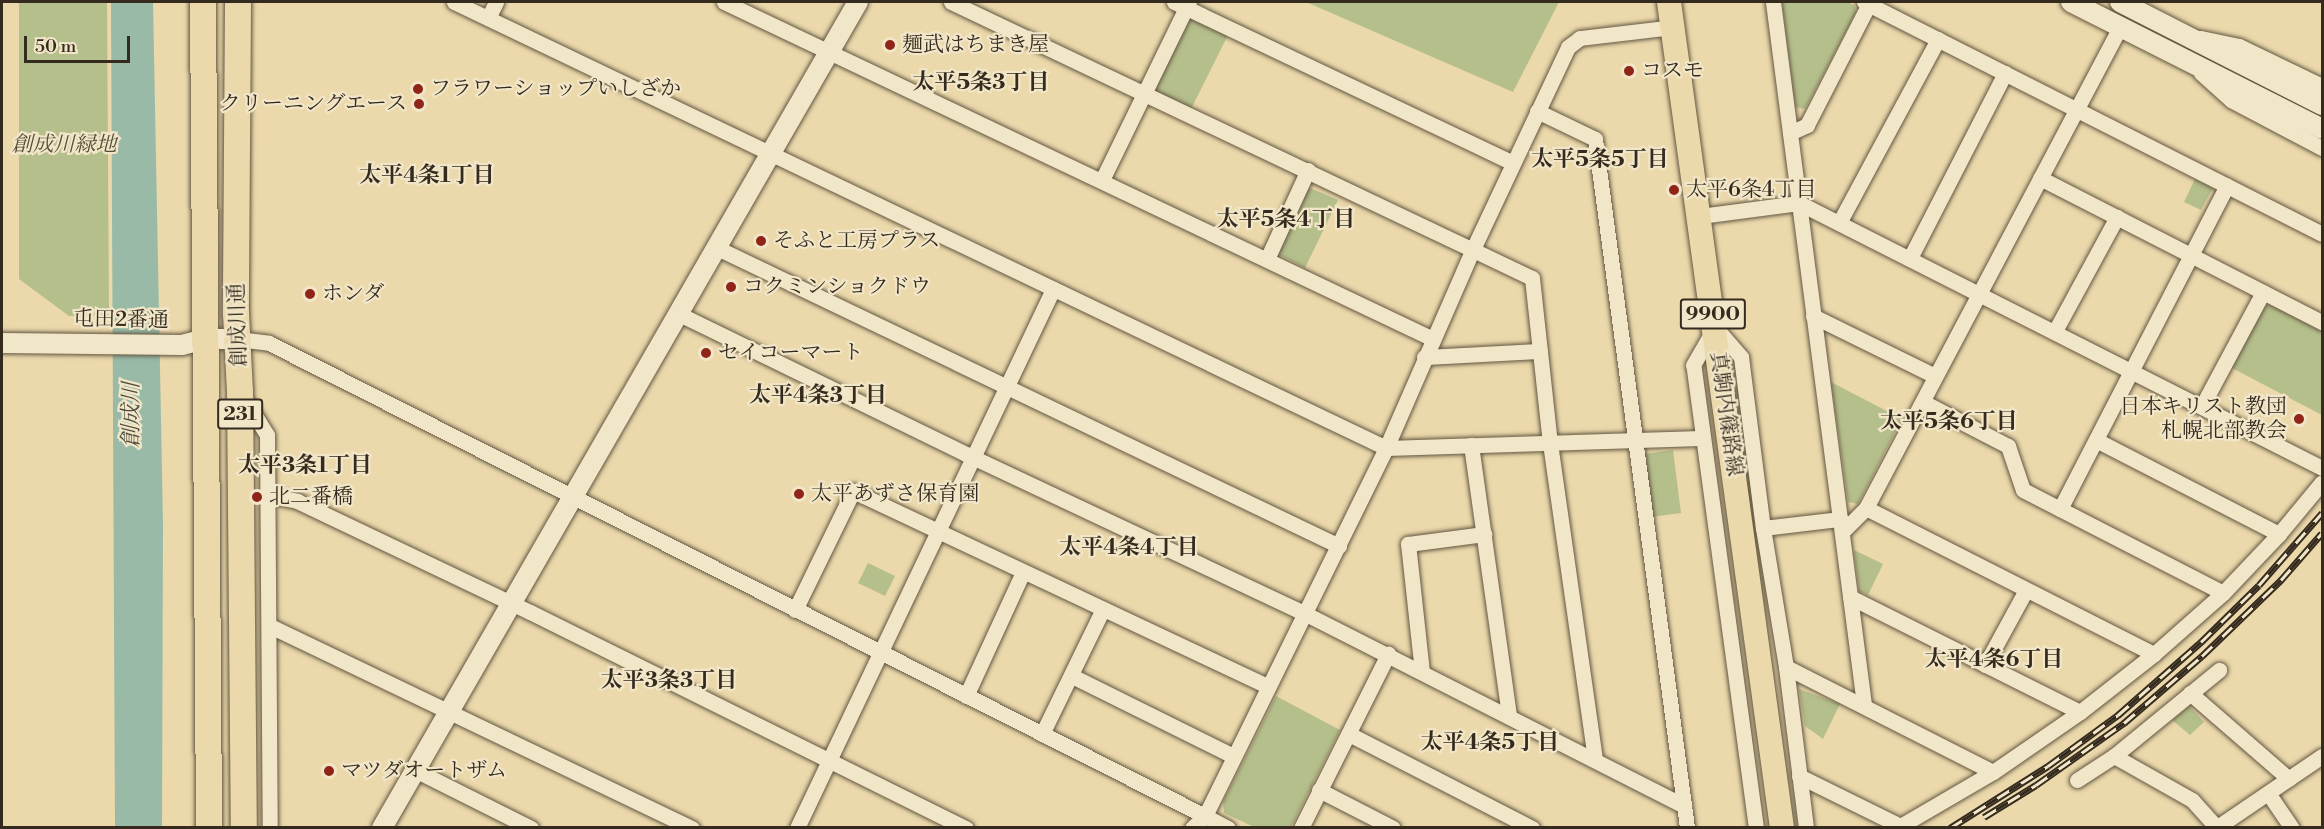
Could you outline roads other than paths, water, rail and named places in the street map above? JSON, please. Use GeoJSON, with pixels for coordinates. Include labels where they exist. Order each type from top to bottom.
{"type":"FeatureCollection","features":[{"type":"Feature","properties":{"kind":"highway","name":"創成川通"},"geometry":{"type":"LineString","coordinates":[[203,2],[209,828]]}},
{"type":"Feature","properties":{"kind":"highway","name":"創成川通"},"geometry":{"type":"LineString","coordinates":[[238,2],[236,313],[240,391],[244,828]]}},
{"type":"Feature","properties":{"kind":"main road","name":"真駒内篠路線"},"geometry":{"type":"LineString","coordinates":[[1669,2],[1782,828]]}},
{"type":"Feature","properties":{"kind":"street"},"geometry":{"type":"LineString","coordinates":[[454,2],[1386,448],[1701,438]]}},
{"type":"Feature","properties":{"kind":"street"},"geometry":{"type":"LineString","coordinates":[[488,18],[496,2]]}},
{"type":"Feature","properties":{"kind":"street"},"geometry":{"type":"LineString","coordinates":[[724,2],[1433,339]]}},
{"type":"Feature","properties":{"kind":"street"},"geometry":{"type":"LineString","coordinates":[[382,828],[858,2]]}},
{"type":"Feature","properties":{"kind":"street"},"geometry":{"type":"LineString","coordinates":[[951,2],[1532,278],[1550,443],[1595,760]]}},
{"type":"Feature","properties":{"kind":"street"},"geometry":{"type":"LineString","coordinates":[[1773,2],[1864,705]]}},
{"type":"Feature","properties":{"kind":"street"},"geometry":{"type":"LineString","coordinates":[[2071,2],[2322,129]]}},
{"type":"Feature","properties":{"kind":"street"},"geometry":{"type":"LineString","coordinates":[[1102,180],[1183,3],[1513,163]]}},
{"type":"Feature","properties":{"kind":"street"},"geometry":{"type":"LineString","coordinates":[[1790,133],[1807,125],[1866,3],[2322,234]]}},
{"type":"Feature","properties":{"kind":"street"},"geometry":{"type":"LineString","coordinates":[[1763,528],[1841,526],[1866,508],[2121,27],[2128,3],[2186,36],[2322,105]]}},
{"type":"Feature","properties":{"kind":"street"},"geometry":{"type":"LineString","coordinates":[[1192,828],[1205,816],[1339,546],[1386,448],[1473,249],[1568,47],[1580,38],[1672,27]]}},
{"type":"Feature","properties":{"kind":"street"},"geometry":{"type":"LineString","coordinates":[[2186,36],[2239,46],[2322,86]]}},
{"type":"Feature","properties":{"kind":"street"},"geometry":{"type":"LineString","coordinates":[[1839,223],[1938,39]]}},
{"type":"Feature","properties":{"kind":"street"},"geometry":{"type":"LineString","coordinates":[[2188,61],[2231,100],[2322,148]]}},
{"type":"Feature","properties":{"kind":"street"},"geometry":{"type":"LineString","coordinates":[[1910,258],[2005,73]]}},
{"type":"Feature","properties":{"kind":"street"},"geometry":{"type":"LineString","coordinates":[[1537,111],[1595,139],[1687,828]]}},
{"type":"Feature","properties":{"kind":"street"},"geometry":{"type":"LineString","coordinates":[[1267,259],[1308,170]]}},
{"type":"Feature","properties":{"kind":"street"},"geometry":{"type":"LineString","coordinates":[[2040,178],[2322,322]]}},
{"type":"Feature","properties":{"kind":"street"},"geometry":{"type":"LineString","coordinates":[[2060,509],[2227,186]]}},
{"type":"Feature","properties":{"kind":"street"},"geometry":{"type":"LineString","coordinates":[[1700,216],[1799,203],[2322,468]]}},
{"type":"Feature","properties":{"kind":"street"},"geometry":{"type":"LineString","coordinates":[[2055,331],[2117,217]]}},
{"type":"Feature","properties":{"kind":"street"},"geometry":{"type":"LineString","coordinates":[[715,247],[1339,546]]}},
{"type":"Feature","properties":{"kind":"street"},"geometry":{"type":"LineString","coordinates":[[797,828],[1053,289]]}},
{"type":"Feature","properties":{"kind":"street"},"geometry":{"type":"LineString","coordinates":[[2202,406],[2264,292]]}},
{"type":"Feature","properties":{"kind":"street"},"geometry":{"type":"LineString","coordinates":[[677,313],[1388,654],[1684,806]]}},
{"type":"Feature","properties":{"kind":"street"},"geometry":{"type":"LineString","coordinates":[[1814,316],[1935,376]]}},
{"type":"Feature","properties":{"kind":"street"},"geometry":{"type":"LineString","coordinates":[[1756,828],[1701,438],[1693,365],[1715,327],[1740,357],[1763,528],[1786,667],[1806,828]]}},
{"type":"Feature","properties":{"kind":"street","name":"屯田2番通"},"geometry":{"type":"LineString","coordinates":[[2,343],[182,345],[204,339],[238,339]]}},
{"type":"Feature","properties":{"kind":"street"},"geometry":{"type":"LineString","coordinates":[[238,339],[269,343],[1228,828]]}},
{"type":"Feature","properties":{"kind":"street"},"geometry":{"type":"LineString","coordinates":[[1424,357],[1540,351]]}},
{"type":"Feature","properties":{"kind":"street"},"geometry":{"type":"LineString","coordinates":[[240,391],[267,435],[270,828]]}},
{"type":"Feature","properties":{"kind":"street"},"geometry":{"type":"LineString","coordinates":[[1923,402],[2008,446],[2023,490],[2223,593]]}},
{"type":"Feature","properties":{"kind":"street"},"geometry":{"type":"LineString","coordinates":[[2096,441],[2279,534]]}},
{"type":"Feature","properties":{"kind":"street"},"geometry":{"type":"LineString","coordinates":[[1471,445],[1509,716]]}},
{"type":"Feature","properties":{"kind":"street"},"geometry":{"type":"LineString","coordinates":[[1799,776],[1898,827],[1993,772],[2080,712],[2154,654],[2223,593],[2279,534],[2322,482]]}},
{"type":"Feature","properties":{"kind":"street"},"geometry":{"type":"LineString","coordinates":[[795,610],[853,491],[1268,686]]}},
{"type":"Feature","properties":{"kind":"street"},"geometry":{"type":"LineString","coordinates":[[267,495],[297,501],[511,603],[966,828]]}},
{"type":"Feature","properties":{"kind":"street"},"geometry":{"type":"LineString","coordinates":[[1866,508],[2154,654]]}},
{"type":"Feature","properties":{"kind":"street"},"geometry":{"type":"LineString","coordinates":[[1422,672],[1408,544],[1484,534]]}},
{"type":"Feature","properties":{"kind":"street"},"geometry":{"type":"LineString","coordinates":[[966,696],[1023,572]]}},
{"type":"Feature","properties":{"kind":"street"},"geometry":{"type":"LineString","coordinates":[[1985,665],[2026,590]]}},
{"type":"Feature","properties":{"kind":"street"},"geometry":{"type":"LineString","coordinates":[[1850,597],[2080,712]]}},
{"type":"Feature","properties":{"kind":"street"},"geometry":{"type":"LineString","coordinates":[[1042,734],[1103,609]]}},
{"type":"Feature","properties":{"kind":"street"},"geometry":{"type":"LineString","coordinates":[[270,626],[692,828]]}},
{"type":"Feature","properties":{"kind":"street"},"geometry":{"type":"LineString","coordinates":[[1301,828],[1388,654]]}},
{"type":"Feature","properties":{"kind":"street"},"geometry":{"type":"LineString","coordinates":[[1786,667],[1993,772]]}},
{"type":"Feature","properties":{"kind":"street"},"geometry":{"type":"LineString","coordinates":[[2077,780],[2114,756],[2219,670]]}},
{"type":"Feature","properties":{"kind":"street"},"geometry":{"type":"LineString","coordinates":[[1072,676],[1233,756]]}},
{"type":"Feature","properties":{"kind":"street"},"geometry":{"type":"LineString","coordinates":[[2190,693],[2289,779]]}},
{"type":"Feature","properties":{"kind":"street"},"geometry":{"type":"LineString","coordinates":[[1349,734],[1533,828]]}},
{"type":"Feature","properties":{"kind":"street"},"geometry":{"type":"LineString","coordinates":[[2114,756],[2192,800],[2216,827],[2322,756]]}},
{"type":"Feature","properties":{"kind":"street"},"geometry":{"type":"LineString","coordinates":[[415,770],[531,828]]}},
{"type":"Feature","properties":{"kind":"street"},"geometry":{"type":"LineString","coordinates":[[1320,790],[1393,828]]}},
{"type":"Feature","properties":{"kind":"street"},"geometry":{"type":"LineString","coordinates":[[2268,793],[2292,828]]}},
{"type":"Feature","properties":{"kind":"water","name":"創成川"},"geometry":{"type":"Polygon","coordinates":[[[111,2],[153,2],[163,525],[162,827],[115,827],[111,2]]]}},
{"type":"Feature","properties":{"kind":"railway"},"geometry":{"type":"LineString","coordinates":[[1950,828],[2048,766],[2118,715],[2201,642],[2259,585],[2322,513]]}},
{"type":"Feature","properties":{"kind":"railway"},"geometry":{"type":"LineString","coordinates":[[1984,817],[2036,785],[2124,723],[2202,656],[2281,580],[2322,533]]}},
{"type":"Feature","properties":{"kind":"place","name":"麺武はちまき屋"},"geometry":{"type":"Point","coordinates":[890,45]}},
{"type":"Feature","properties":{"kind":"place","name":"コスモ"},"geometry":{"type":"Point","coordinates":[1629,71]}},
{"type":"Feature","properties":{"kind":"place","name":"フラワーショップいしざか"},"geometry":{"type":"Point","coordinates":[418,89]}},
{"type":"Feature","properties":{"kind":"place","name":"クリーニングエース"},"geometry":{"type":"Point","coordinates":[419,104]}},
{"type":"Feature","properties":{"kind":"place","name":"太平6条4丁目"},"geometry":{"type":"Point","coordinates":[1674,190]}},
{"type":"Feature","properties":{"kind":"place","name":"そふと工房プラス"},"geometry":{"type":"Point","coordinates":[761,241]}},
{"type":"Feature","properties":{"kind":"place","name":"コクミンショクドウ"},"geometry":{"type":"Point","coordinates":[731,287]}},
{"type":"Feature","properties":{"kind":"place","name":"ホンダ"},"geometry":{"type":"Point","coordinates":[310,294]}},
{"type":"Feature","properties":{"kind":"place","name":"セイコーマート"},"geometry":{"type":"Point","coordinates":[706,353]}},
{"type":"Feature","properties":{"kind":"place","name":"日本キリスト教団 札幌北部教会"},"geometry":{"type":"Point","coordinates":[2299,419]}},
{"type":"Feature","properties":{"kind":"place","name":"太平あずさ保育園"},"geometry":{"type":"Point","coordinates":[799,494]}},
{"type":"Feature","properties":{"kind":"place","name":"北二番橋"},"geometry":{"type":"Point","coordinates":[257,497]}},
{"type":"Feature","properties":{"kind":"place","name":"マツダオートザム"},"geometry":{"type":"Point","coordinates":[329,771]}},
{"type":"Feature","properties":{"kind":"district","name":"太平5条3丁目"},"geometry":{"type":"Point","coordinates":[981,83]}},
{"type":"Feature","properties":{"kind":"district","name":"太平5条5丁目"},"geometry":{"type":"Point","coordinates":[1600,160]}},
{"type":"Feature","properties":{"kind":"district","name":"太平4条1丁目"},"geometry":{"type":"Point","coordinates":[427,176]}},
{"type":"Feature","properties":{"kind":"district","name":"太平5条4丁目"},"geometry":{"type":"Point","coordinates":[1286,220]}},
{"type":"Feature","properties":{"kind":"district","name":"太平4条3丁目"},"geometry":{"type":"Point","coordinates":[818,396]}},
{"type":"Feature","properties":{"kind":"district","name":"太平5条6丁目"},"geometry":{"type":"Point","coordinates":[1949,422]}},
{"type":"Feature","properties":{"kind":"district","name":"太平3条1丁目"},"geometry":{"type":"Point","coordinates":[305,466]}},
{"type":"Feature","properties":{"kind":"district","name":"太平4条4丁目"},"geometry":{"type":"Point","coordinates":[1129,548]}},
{"type":"Feature","properties":{"kind":"district","name":"太平4条6丁目"},"geometry":{"type":"Point","coordinates":[1994,660]}},
{"type":"Feature","properties":{"kind":"district","name":"太平3条3丁目"},"geometry":{"type":"Point","coordinates":[669,681]}},
{"type":"Feature","properties":{"kind":"district","name":"太平4条5丁目"},"geometry":{"type":"Point","coordinates":[1490,743]}},
{"type":"Feature","properties":{"kind":"park label","name":"創成川緑地"},"geometry":{"type":"Point","coordinates":[64,145]}}]}
